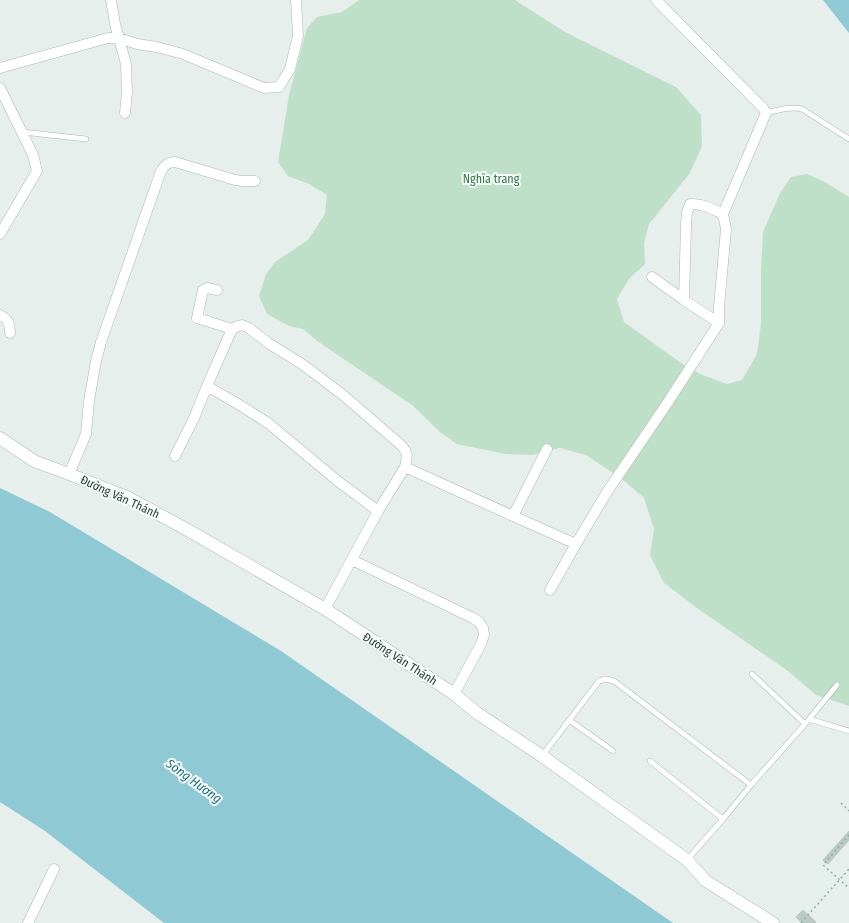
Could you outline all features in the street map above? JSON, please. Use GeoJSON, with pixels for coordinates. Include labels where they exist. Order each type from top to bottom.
{"type":"FeatureCollection","features":[{"type":"Feature","properties":{"kind":"main road","name":"Đường Văn Thánh"},"geometry":{"type":"LineString","coordinates":[[0,438],[34,461],[127,497],[325,609],[454,694],[477,713],[542,756],[687,860],[706,881],[773,923]]}},
{"type":"Feature","properties":{"kind":"street"},"geometry":{"type":"LineString","coordinates":[[111,0],[115,24],[126,64],[127,86],[125,112]]}},
{"type":"Feature","properties":{"kind":"street"},"geometry":{"type":"LineString","coordinates":[[0,68],[108,38],[119,38],[137,44],[157,47],[183,54],[264,88],[279,87],[290,69],[298,36],[296,0]]}},
{"type":"Feature","properties":{"kind":"street"},"geometry":{"type":"LineString","coordinates":[[550,590],[607,492],[719,323],[719,307],[726,230],[723,214],[766,113],[763,108],[656,0]]}},
{"type":"Feature","properties":{"kind":"street"},"geometry":{"type":"LineString","coordinates":[[0,88],[33,155],[37,171],[0,234]]}},
{"type":"Feature","properties":{"kind":"street"},"geometry":{"type":"LineString","coordinates":[[69,474],[86,434],[89,401],[101,342],[161,171],[165,165],[170,162],[175,162],[235,180],[255,181]]}},
{"type":"Feature","properties":{"kind":"street"},"geometry":{"type":"LineString","coordinates":[[684,300],[686,225],[689,206],[690,204],[703,205],[723,214]]}},
{"type":"Feature","properties":{"kind":"street"},"geometry":{"type":"LineString","coordinates":[[652,276],[684,300],[719,323]]}},
{"type":"Feature","properties":{"kind":"street"},"geometry":{"type":"LineString","coordinates":[[217,290],[207,288],[203,290],[197,318],[232,329]]}},
{"type":"Feature","properties":{"kind":"street"},"geometry":{"type":"LineString","coordinates":[[0,315],[4,317],[10,325],[10,333]]}},
{"type":"Feature","properties":{"kind":"street"},"geometry":{"type":"LineString","coordinates":[[175,456],[194,418],[232,329],[242,325],[249,328],[268,343],[302,364],[343,396],[406,450],[407,455],[405,467],[378,511],[325,609]]}},
{"type":"Feature","properties":{"kind":"street"},"geometry":{"type":"LineString","coordinates":[[207,386],[268,423],[339,482],[378,511]]}},
{"type":"Feature","properties":{"kind":"street"},"geometry":{"type":"LineString","coordinates":[[513,516],[547,449]]}},
{"type":"Feature","properties":{"kind":"street"},"geometry":{"type":"LineString","coordinates":[[405,467],[576,544]]}},
{"type":"Feature","properties":{"kind":"street"},"geometry":{"type":"LineString","coordinates":[[352,560],[479,622],[483,628],[484,635],[481,644],[454,694]]}},
{"type":"Feature","properties":{"kind":"street"},"geometry":{"type":"LineString","coordinates":[[28,923],[54,869]]}},
{"type":"Feature","properties":{"kind":"lane"},"geometry":{"type":"LineString","coordinates":[[766,113],[795,107],[802,109],[849,139]]}},
{"type":"Feature","properties":{"kind":"lane"},"geometry":{"type":"LineString","coordinates":[[22,132],[86,139]]}},
{"type":"Feature","properties":{"kind":"lane"},"geometry":{"type":"LineString","coordinates":[[752,674],[804,724]]}},
{"type":"Feature","properties":{"kind":"lane"},"geometry":{"type":"LineString","coordinates":[[542,756],[599,681],[606,679],[614,681],[751,785]]}},
{"type":"Feature","properties":{"kind":"lane"},"geometry":{"type":"LineString","coordinates":[[687,860],[837,685]]}},
{"type":"Feature","properties":{"kind":"lane"},"geometry":{"type":"LineString","coordinates":[[809,719],[849,731]]}},
{"type":"Feature","properties":{"kind":"lane"},"geometry":{"type":"LineString","coordinates":[[569,720],[613,751]]}},
{"type":"Feature","properties":{"kind":"lane"},"geometry":{"type":"LineString","coordinates":[[650,761],[723,819]]}},
{"type":"Feature","properties":{"kind":"path"},"geometry":{"type":"LineString","coordinates":[[841,804],[849,811]]}},
{"type":"Feature","properties":{"kind":"path"},"geometry":{"type":"LineString","coordinates":[[849,835],[823,865],[849,888]]}},
{"type":"Feature","properties":{"kind":"path"},"geometry":{"type":"LineString","coordinates":[[801,923],[849,869]]}},
{"type":"Feature","properties":{"kind":"green space","name":"Nghĩa trang"},"geometry":{"type":"Polygon","coordinates":[[[359,0],[515,0],[565,32],[676,87],[701,115],[702,146],[690,173],[649,224],[644,243],[645,264],[629,279],[617,299],[624,322],[681,363],[700,374],[727,384],[742,380],[757,354],[761,323],[763,232],[780,193],[791,177],[807,174],[825,182],[849,197],[849,706],[816,695],[788,671],[697,608],[664,583],[650,555],[654,529],[644,498],[622,479],[586,455],[560,448],[533,455],[506,454],[457,444],[440,432],[412,405],[317,341],[303,329],[289,326],[267,314],[259,296],[266,274],[275,262],[308,240],[325,214],[327,195],[309,184],[288,176],[278,162],[289,95],[307,28],[317,17],[342,12],[359,0]]]}},
{"type":"Feature","properties":{"kind":"water"},"geometry":{"type":"Polygon","coordinates":[[[823,0],[849,0],[849,33],[823,0]]]}},
{"type":"Feature","properties":{"kind":"water","name":"Sông Hương"},"geometry":{"type":"Polygon","coordinates":[[[0,488],[50,512],[281,651],[673,923],[164,923],[45,831],[0,802],[0,488]]]}},
{"type":"Feature","properties":{"kind":"building"},"geometry":{"type":"Polygon","coordinates":[[[849,831],[849,840],[828,864],[823,860],[849,831]]]}},
{"type":"Feature","properties":{"kind":"building"},"geometry":{"type":"Polygon","coordinates":[[[803,910],[816,922],[815,923],[802,923],[796,917],[803,910]]]}}]}
